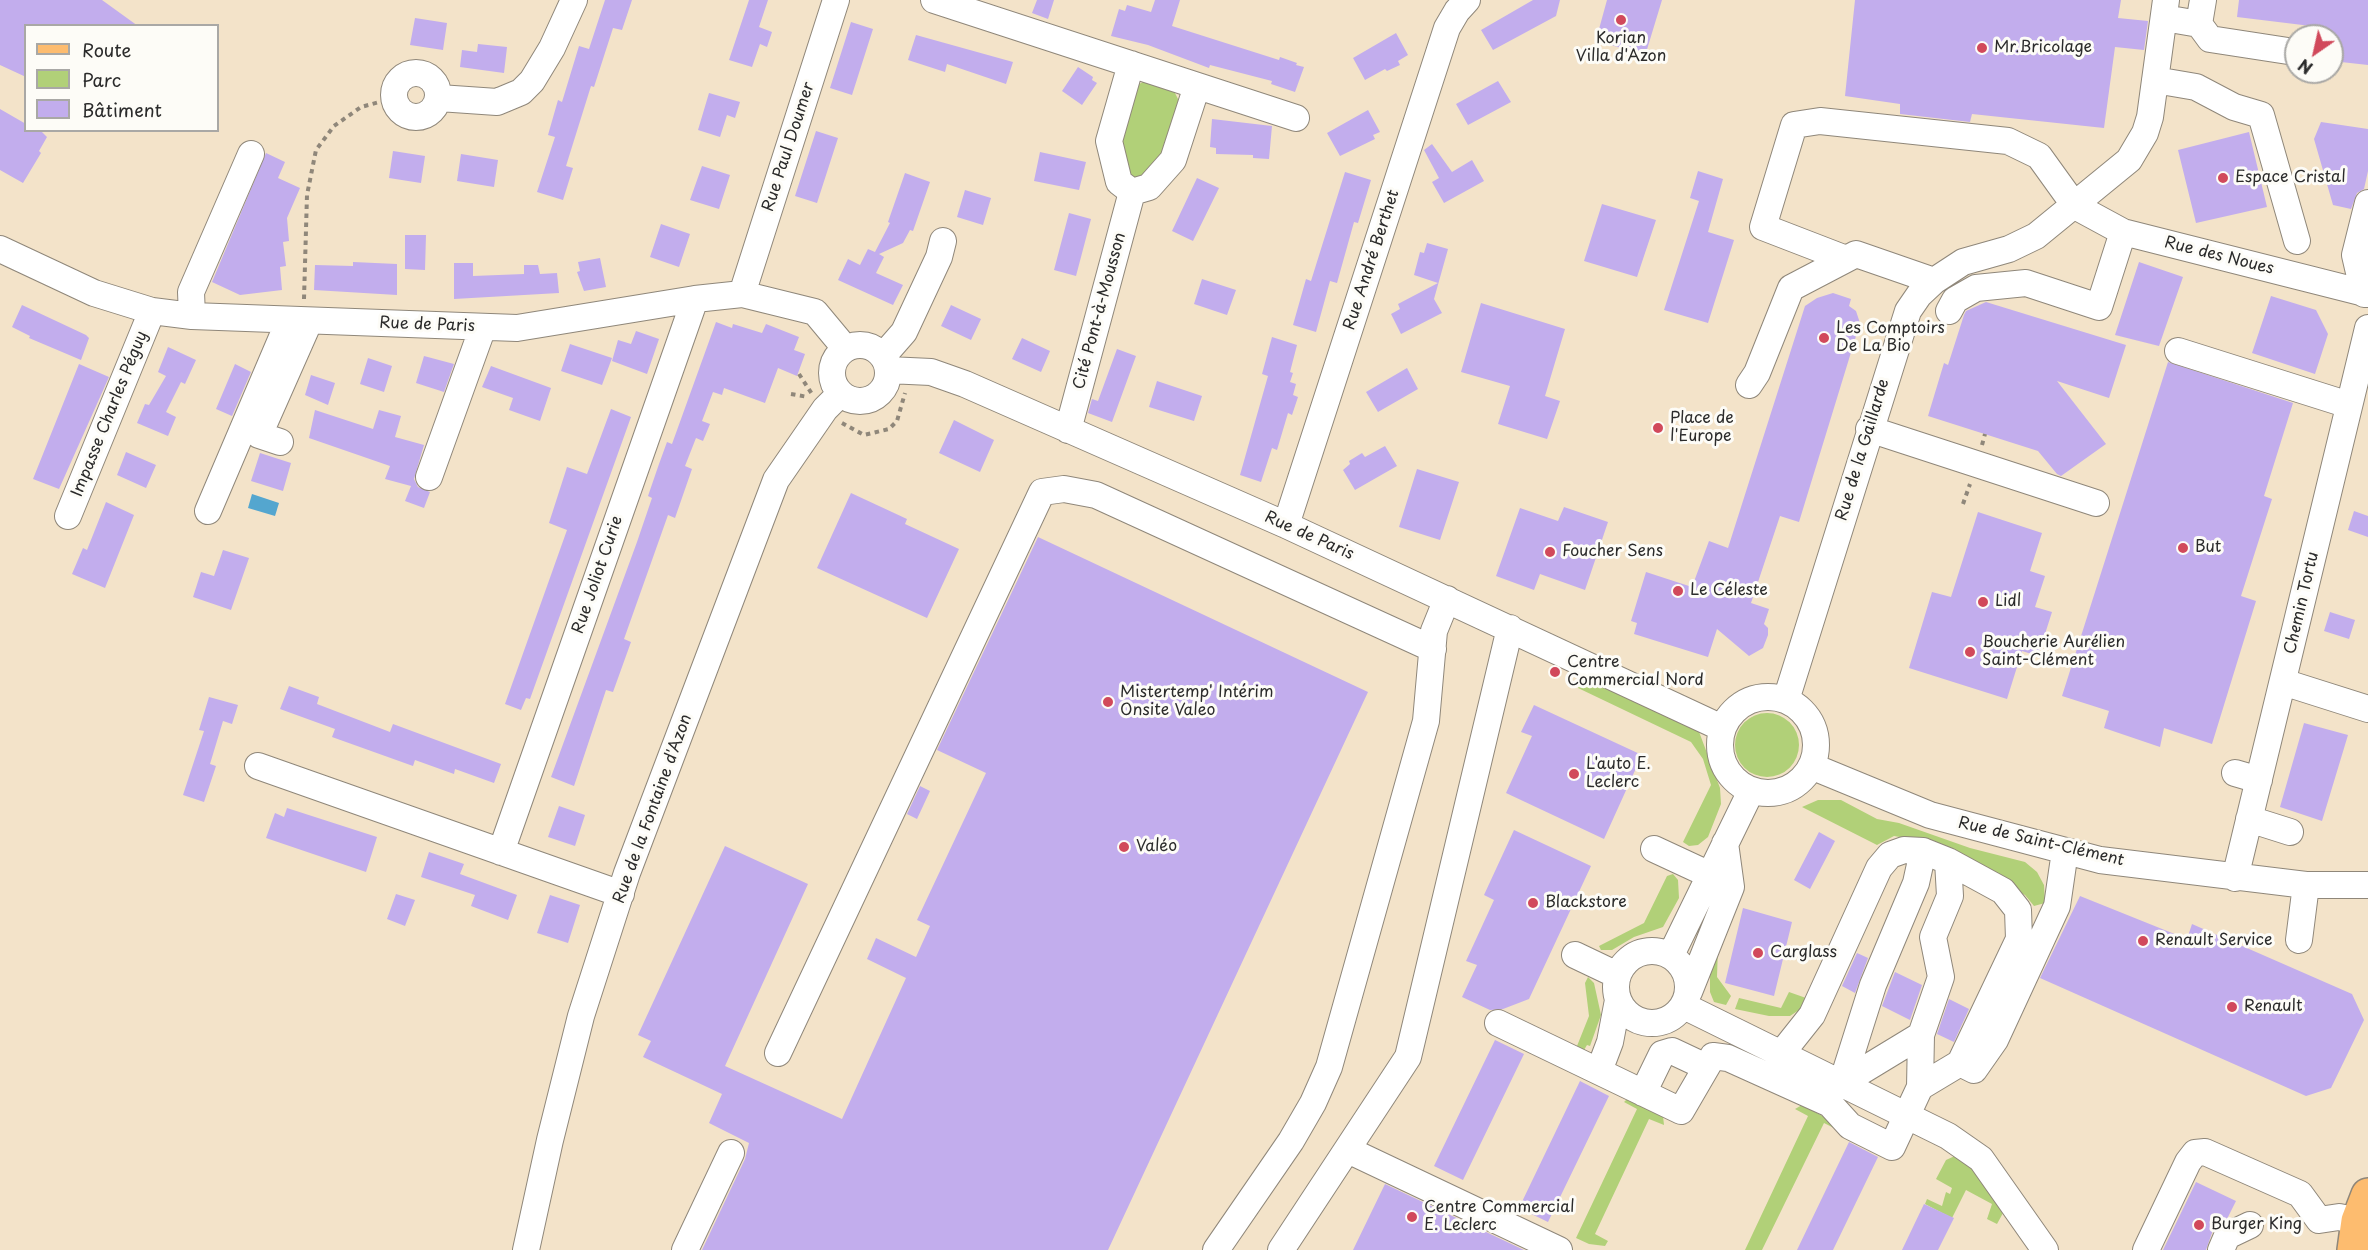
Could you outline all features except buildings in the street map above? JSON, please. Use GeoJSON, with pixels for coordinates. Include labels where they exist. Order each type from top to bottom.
{"type":"FeatureCollection","features":[{"type":"Feature","properties":{"kind":"street"},"geometry":{"type":"LineString","coordinates":[[439,98],[497,102],[521,92],[532,81],[552,48],[574,0]]}},
{"type":"Feature","properties":{"kind":"street","name":"Rue Paul Doumer"},"geometry":{"type":"LineString","coordinates":[[742,294],[836,0]]}},
{"type":"Feature","properties":{"kind":"street"},"geometry":{"type":"LineString","coordinates":[[934,0],[1296,118]]}},
{"type":"Feature","properties":{"kind":"street","name":"Rue André Berthet"},"geometry":{"type":"LineString","coordinates":[[1286,525],[1447,28],[1457,10],[1467,0]]}},
{"type":"Feature","properties":{"kind":"street"},"geometry":{"type":"LineString","coordinates":[[2165,9],[2201,12],[2210,39],[2284,50]]}},
{"type":"Feature","properties":{"kind":"street","name":"Rue de la Gaillarde"},"geometry":{"type":"LineString","coordinates":[[1786,700],[1820,619],[1869,429],[1908,311],[1919,295],[1934,281],[1963,262],[2009,249],[2036,236],[2075,207],[2129,160],[2138,147],[2150,117],[2165,9]]}},
{"type":"Feature","properties":{"kind":"street"},"geometry":{"type":"LineString","coordinates":[[1131,64],[1109,141],[1119,182],[1132,192],[1149,187],[1173,160],[1197,86]]}},
{"type":"Feature","properties":{"kind":"street"},"geometry":{"type":"LineString","coordinates":[[417,73],[431,78],[436,84],[439,98],[437,105],[427,115],[413,117],[400,111],[394,98],[394,91],[402,78],[417,73]]}},
{"type":"Feature","properties":{"kind":"street"},"geometry":{"type":"LineString","coordinates":[[2155,80],[2196,87],[2234,107],[2261,115],[2297,241]]}},
{"type":"Feature","properties":{"kind":"street"},"geometry":{"type":"LineString","coordinates":[[1846,259],[1763,227],[1794,125],[1820,121],[2008,141],[2039,156],[2075,207]]}},
{"type":"Feature","properties":{"kind":"street"},"geometry":{"type":"LineString","coordinates":[[192,316],[191,292],[251,154]]}},
{"type":"Feature","properties":{"kind":"street","name":"Cité Pont-à-Mousson"},"geometry":{"type":"LineString","coordinates":[[1068,430],[1132,192]]}},
{"type":"Feature","properties":{"kind":"street"},"geometry":{"type":"LineString","coordinates":[[2366,294],[2355,255],[2368,203]]}},
{"type":"Feature","properties":{"kind":"street","name":"Rue des Noues"},"geometry":{"type":"LineString","coordinates":[[2075,207],[2123,232],[2366,294]]}},
{"type":"Feature","properties":{"kind":"street"},"geometry":{"type":"LineString","coordinates":[[1949,311],[1955,300],[1976,288],[2026,283],[2099,307],[2123,232]]}},
{"type":"Feature","properties":{"kind":"street"},"geometry":{"type":"LineString","coordinates":[[892,371],[870,346],[861,344],[845,348],[838,354],[831,370],[832,378],[840,394],[858,401],[877,396],[892,371],[904,332],[939,257],[943,241]]}},
{"type":"Feature","properties":{"kind":"street","name":"Rue de Paris"},"geometry":{"type":"LineString","coordinates":[[0,249],[94,293],[152,311],[192,316],[518,328],[695,299],[742,294],[815,312],[845,348]]}},
{"type":"Feature","properties":{"kind":"street"},"geometry":{"type":"LineString","coordinates":[[1753,379],[1791,288],[1856,254],[1934,281]]}},
{"type":"Feature","properties":{"kind":"street","name":"Rue Joliot Curie"},"geometry":{"type":"LineString","coordinates":[[501,852],[695,299]]}},
{"type":"Feature","properties":{"kind":"street","name":"Impasse Charles Péguy"},"geometry":{"type":"LineString","coordinates":[[68,516],[152,311]]}},
{"type":"Feature","properties":{"kind":"street"},"geometry":{"type":"LineString","coordinates":[[280,442],[259,435],[300,321]]}},
{"type":"Feature","properties":{"kind":"street"},"geometry":{"type":"LineString","coordinates":[[208,511],[300,321]]}},
{"type":"Feature","properties":{"kind":"street"},"geometry":{"type":"LineString","coordinates":[[429,477],[483,327]]}},
{"type":"Feature","properties":{"kind":"street","name":"Chemin Tortu"},"geometry":{"type":"LineString","coordinates":[[2235,878],[2368,328]]}},
{"type":"Feature","properties":{"kind":"street"},"geometry":{"type":"LineString","coordinates":[[2178,351],[2349,405]]}},
{"type":"Feature","properties":{"kind":"street","name":"Rue de Paris"},"geometry":{"type":"LineString","coordinates":[[892,371],[932,372],[1286,525],[1447,599]]}},
{"type":"Feature","properties":{"kind":"street","name":"Rue de la Fontaine d'Azon"},"geometry":{"type":"LineString","coordinates":[[526,1250],[550,1140],[581,1016],[621,894],[776,480],[825,409],[840,394]]}},
{"type":"Feature","properties":{"kind":"street"},"geometry":{"type":"LineString","coordinates":[[1869,429],[2096,503]]}},
{"type":"Feature","properties":{"kind":"street"},"geometry":{"type":"LineString","coordinates":[[778,1053],[1042,492],[1064,489],[1096,495],[1432,649]]}},
{"type":"Feature","properties":{"kind":"street"},"geometry":{"type":"LineString","coordinates":[[1216,1250],[1290,1141],[1313,1103],[1329,1067],[1426,721],[1434,631],[1447,599],[1471,593],[1509,610],[1515,630],[1408,1057],[1281,1250]]}},
{"type":"Feature","properties":{"kind":"street"},"geometry":{"type":"LineString","coordinates":[[1515,630],[1722,728]]}},
{"type":"Feature","properties":{"kind":"street"},"geometry":{"type":"LineString","coordinates":[[2283,682],[2368,709]]}},
{"type":"Feature","properties":{"kind":"street"},"geometry":{"type":"LineString","coordinates":[[1771,697],[1786,700],[1800,708],[1810,721],[1815,735],[1816,751],[1811,766],[1803,778],[1792,787],[1779,792],[1751,791],[1727,772],[1720,758],[1719,742],[1722,728],[1730,714],[1742,704],[1756,698],[1771,697]]}},
{"type":"Feature","properties":{"kind":"street"},"geometry":{"type":"LineString","coordinates":[[258,766],[621,894]]}},
{"type":"Feature","properties":{"kind":"street","name":"Rue de Saint-Clément"},"geometry":{"type":"LineString","coordinates":[[1811,766],[1930,815],[2100,860],[2235,878],[2306,885],[2363,887]]}},
{"type":"Feature","properties":{"kind":"street"},"geometry":{"type":"LineString","coordinates":[[2235,773],[2259,780]]}},
{"type":"Feature","properties":{"kind":"street"},"geometry":{"type":"LineString","coordinates":[[1671,955],[1751,791]]}},
{"type":"Feature","properties":{"kind":"street"},"geometry":{"type":"LineString","coordinates":[[2249,819],[2290,832]]}},
{"type":"Feature","properties":{"kind":"street"},"geometry":{"type":"LineString","coordinates":[[1575,956],[1618,988],[1624,1011],[1644,1023],[1667,1021],[1686,999],[1731,887],[1725,843]]}},
{"type":"Feature","properties":{"kind":"street"},"geometry":{"type":"LineString","coordinates":[[1654,849],[1710,875]]}},
{"type":"Feature","properties":{"kind":"street"},"geometry":{"type":"LineString","coordinates":[[1781,1054],[1812,1015],[1879,868],[1890,855],[1904,850],[1923,851],[1948,861],[2003,891],[2018,910],[2019,939],[1960,1063],[1920,1087]]}},
{"type":"Feature","properties":{"kind":"street"},"geometry":{"type":"LineString","coordinates":[[1960,1063],[1974,1070],[1995,1040],[2057,906],[2065,850]]}},
{"type":"Feature","properties":{"kind":"street"},"geometry":{"type":"LineString","coordinates":[[1842,1083],[1873,985],[1916,883],[1923,851]]}},
{"type":"Feature","properties":{"kind":"street"},"geometry":{"type":"LineString","coordinates":[[1498,1023],[1681,1111],[1713,1056],[1728,1058],[1830,1104],[1850,1126],[1892,1147],[1920,1087],[1921,1035],[1941,977],[1933,937],[1950,896],[1948,861]]}},
{"type":"Feature","properties":{"kind":"street"},"geometry":{"type":"LineString","coordinates":[[2299,940],[2306,885]]}},
{"type":"Feature","properties":{"kind":"street"},"geometry":{"type":"LineString","coordinates":[[1599,1071],[1610,1042],[1622,966],[1639,953],[1650,951],[1671,955],[1685,971],[1686,999]]}},
{"type":"Feature","properties":{"kind":"street"},"geometry":{"type":"LineString","coordinates":[[1686,999],[1781,1054],[1936,1128],[1981,1159],[2045,1250]]}},
{"type":"Feature","properties":{"kind":"street"},"geometry":{"type":"LineString","coordinates":[[1599,1071],[1618,1047],[1644,1023]]}},
{"type":"Feature","properties":{"kind":"street"},"geometry":{"type":"LineString","coordinates":[[1842,1083],[1921,1035]]}},
{"type":"Feature","properties":{"kind":"street"},"geometry":{"type":"LineString","coordinates":[[1643,1093],[1662,1054],[1672,1051],[1707,1067]]}},
{"type":"Feature","properties":{"kind":"street"},"geometry":{"type":"LineString","coordinates":[[1348,1150],[1559,1250]]}},
{"type":"Feature","properties":{"kind":"street"},"geometry":{"type":"LineString","coordinates":[[2146,1250],[2188,1162],[2195,1153],[2205,1152],[2300,1194],[2319,1220],[2338,1217],[2360,1222]]}},
{"type":"Feature","properties":{"kind":"street"},"geometry":{"type":"LineString","coordinates":[[685,1250],[732,1153]]}},
{"type":"Feature","properties":{"kind":"street"},"geometry":{"type":"LineString","coordinates":[[2221,1250],[2227,1236],[2250,1224]]}},
{"type":"Feature","properties":{"kind":"path"},"geometry":{"type":"LineString","coordinates":[[300,321],[307,195],[316,150],[334,126],[361,107],[394,98]]}},
{"type":"Feature","properties":{"kind":"path"},"geometry":{"type":"LineString","coordinates":[[836,420],[864,435],[889,429],[897,421],[892,371]]}},
{"type":"Feature","properties":{"kind":"path"},"geometry":{"type":"LineString","coordinates":[[792,394],[816,399],[799,374]]}},
{"type":"Feature","properties":{"kind":"green space"},"geometry":{"type":"Polygon","coordinates":[[[1148,79],[1174,91],[1181,105],[1165,153],[1142,176],[1136,178],[1130,177],[1117,148],[1134,87],[1148,79]]]}},
{"type":"Feature","properties":{"kind":"green space"},"geometry":{"type":"Polygon","coordinates":[[[1584,678],[1698,729],[1720,788],[1721,804],[1708,837],[1698,845],[1689,846],[1683,842],[1711,785],[1703,759],[1691,742],[1578,688],[1584,678]]]}},
{"type":"Feature","properties":{"kind":"green space"},"geometry":{"type":"Polygon","coordinates":[[[1767,713],[1779,715],[1790,722],[1797,733],[1799,745],[1797,757],[1790,768],[1779,775],[1767,777],[1755,775],[1744,768],[1737,757],[1735,745],[1737,733],[1744,722],[1755,715],[1767,713]]]}},
{"type":"Feature","properties":{"kind":"green space"},"geometry":{"type":"Polygon","coordinates":[[[1818,800],[1841,800],[1877,819],[1899,823],[1970,848],[2025,862],[2037,872],[2044,885],[2045,903],[2034,906],[2025,895],[1917,840],[1894,836],[1877,845],[1802,807],[1818,800]]]}},
{"type":"Feature","properties":{"kind":"green space"},"geometry":{"type":"Polygon","coordinates":[[[1673,874],[1678,880],[1679,898],[1663,927],[1634,937],[1612,950],[1601,950],[1599,946],[1644,923],[1667,876],[1673,874]]]}},
{"type":"Feature","properties":{"kind":"green space"},"geometry":{"type":"Polygon","coordinates":[[[1718,947],[1717,977],[1731,996],[1726,1005],[1714,1002],[1710,992],[1710,971],[1718,947]]]}},
{"type":"Feature","properties":{"kind":"green space"},"geometry":{"type":"Polygon","coordinates":[[[1588,977],[1594,983],[1601,1015],[1590,1046],[1587,1045],[1584,1050],[1577,1046],[1589,1016],[1585,983],[1588,977]]]}},
{"type":"Feature","properties":{"kind":"green space"},"geometry":{"type":"Polygon","coordinates":[[[1789,992],[1806,998],[1802,1008],[1790,1016],[1769,1016],[1735,1009],[1739,998],[1781,1008],[1789,992]]]}},
{"type":"Feature","properties":{"kind":"green space"},"geometry":{"type":"Polygon","coordinates":[[[1627,1099],[1663,1116],[1664,1125],[1649,1119],[1595,1234],[1608,1241],[1605,1246],[1589,1244],[1576,1238],[1637,1109],[1624,1102],[1627,1099]]]}},
{"type":"Feature","properties":{"kind":"green space"},"geometry":{"type":"Polygon","coordinates":[[[1802,1105],[1834,1122],[1836,1129],[1824,1123],[1762,1250],[1745,1250],[1808,1116],[1795,1109],[1802,1105]]]}},
{"type":"Feature","properties":{"kind":"green space"},"geometry":{"type":"Polygon","coordinates":[[[1957,1155],[1974,1169],[2003,1213],[1997,1224],[1987,1219],[1992,1204],[1966,1190],[1952,1218],[1925,1204],[1927,1199],[1942,1206],[1946,1192],[1950,1194],[1952,1188],[1936,1179],[1946,1160],[1957,1155]]]}},
{"type":"Feature","properties":{"kind":"water"},"geometry":{"type":"Polygon","coordinates":[[[252,494],[279,503],[275,516],[248,508],[252,494]]]}},
{"type":"Feature","properties":{"kind":"place","name":"Korian Villa d'Azon"},"geometry":{"type":"Point","coordinates":[1621,20]}},
{"type":"Feature","properties":{"kind":"place","name":"Mr.Bricolage"},"geometry":{"type":"Point","coordinates":[1982,48]}},
{"type":"Feature","properties":{"kind":"place","name":"Espace Cristal"},"geometry":{"type":"Point","coordinates":[2223,178]}},
{"type":"Feature","properties":{"kind":"place","name":"Les Comptoirs De La Bio"},"geometry":{"type":"Point","coordinates":[1824,338]}},
{"type":"Feature","properties":{"kind":"place","name":"Place de l'Europe"},"geometry":{"type":"Point","coordinates":[1658,428]}},
{"type":"Feature","properties":{"kind":"place","name":"But"},"geometry":{"type":"Point","coordinates":[2183,548]}},
{"type":"Feature","properties":{"kind":"place","name":"Foucher Sens"},"geometry":{"type":"Point","coordinates":[1550,552]}},
{"type":"Feature","properties":{"kind":"place","name":"Le Céleste"},"geometry":{"type":"Point","coordinates":[1678,591]}},
{"type":"Feature","properties":{"kind":"place","name":"Lidl"},"geometry":{"type":"Point","coordinates":[1983,602]}},
{"type":"Feature","properties":{"kind":"place","name":"Boucherie Aurélien Saint-Clément"},"geometry":{"type":"Point","coordinates":[1970,652]}},
{"type":"Feature","properties":{"kind":"place","name":"Centre Commercial Nord"},"geometry":{"type":"Point","coordinates":[1555,672]}},
{"type":"Feature","properties":{"kind":"place","name":"Mistertemp' Intérim Onsite Valeo"},"geometry":{"type":"Point","coordinates":[1108,702]}},
{"type":"Feature","properties":{"kind":"place","name":"L'auto E. Leclerc"},"geometry":{"type":"Point","coordinates":[1574,774]}},
{"type":"Feature","properties":{"kind":"place","name":"Valéo"},"geometry":{"type":"Point","coordinates":[1124,847]}},
{"type":"Feature","properties":{"kind":"place","name":"Blackstore"},"geometry":{"type":"Point","coordinates":[1533,903]}},
{"type":"Feature","properties":{"kind":"place","name":"Renault Service"},"geometry":{"type":"Point","coordinates":[2143,941]}},
{"type":"Feature","properties":{"kind":"place","name":"Carglass"},"geometry":{"type":"Point","coordinates":[1758,953]}},
{"type":"Feature","properties":{"kind":"place","name":"Renault"},"geometry":{"type":"Point","coordinates":[2232,1007]}},
{"type":"Feature","properties":{"kind":"place","name":"Centre Commercial E. Leclerc"},"geometry":{"type":"Point","coordinates":[1412,1217]}},
{"type":"Feature","properties":{"kind":"place","name":"Burger King"},"geometry":{"type":"Point","coordinates":[2199,1225]}}]}
